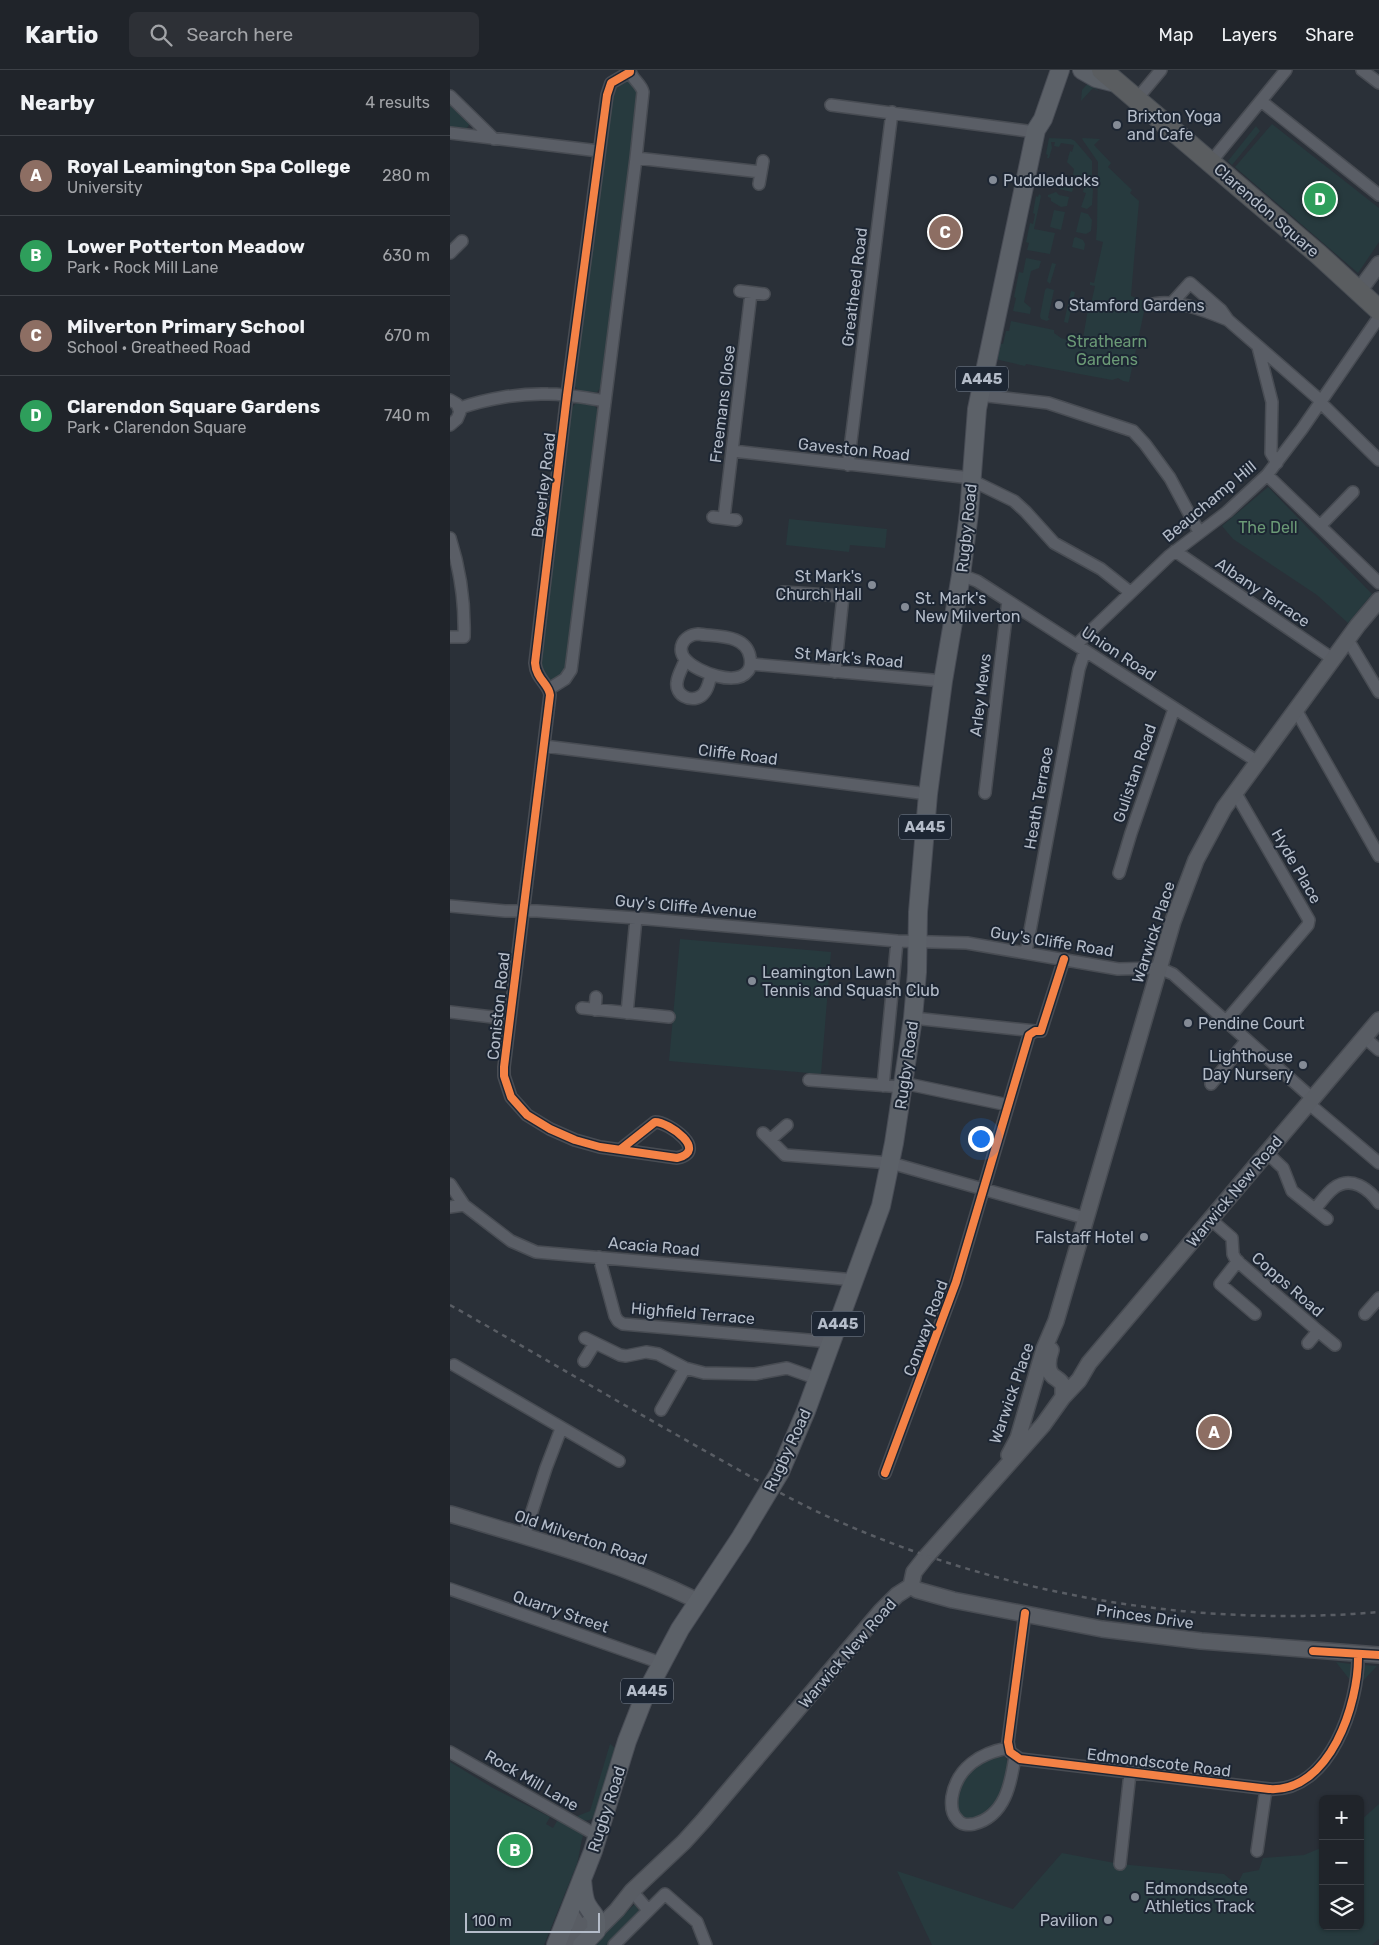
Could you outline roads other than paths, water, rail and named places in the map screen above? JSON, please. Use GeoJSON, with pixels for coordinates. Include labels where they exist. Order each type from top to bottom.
{"type":"FeatureCollection","features":[{"type":"Feature","properties":{"kind":"highway"},"geometry":{"type":"LineString","coordinates":[[1105,73],[1210,163]]}},
{"type":"Feature","properties":{"kind":"highway","name":"Clarendon Square"},"geometry":{"type":"LineString","coordinates":[[1210,163],[1305,243],[1379,310]]}},
{"type":"Feature","properties":{"kind":"main road","name":"Rugby Road"},"geometry":{"type":"LineString","coordinates":[[1036,131],[1034,119],[1039,97],[1049,70]]}},
{"type":"Feature","properties":{"kind":"main road","name":"Rugby Road"},"geometry":{"type":"LineString","coordinates":[[556,1945],[598,1836],[627,1741],[645,1695],[661,1663],[698,1601],[741,1537],[780,1472],[818,1379],[881,1206],[891,1163],[913,1018],[919,941],[918,912],[928,794],[943,681],[961,575],[979,395],[1036,131],[1043,119],[1060,70]]}},
{"type":"Feature","properties":{"kind":"main road"},"geometry":{"type":"LineString","coordinates":[[1082,70],[1096,78],[1105,73]]}},
{"type":"Feature","properties":{"kind":"main road"},"geometry":{"type":"LineString","coordinates":[[1359,291],[1379,264]]}},
{"type":"Feature","properties":{"kind":"main road","name":"Warwick Place"},"geometry":{"type":"LineString","coordinates":[[1061,1401],[1064,1389],[1049,1370],[1048,1364],[1056,1321],[1181,897],[1196,860],[1216,822],[1235,792],[1379,600]]}},
{"type":"Feature","properties":{"kind":"main road","name":"Warwick New Road"},"geometry":{"type":"LineString","coordinates":[[568,1945],[589,1930],[684,1842],[877,1616],[898,1594],[911,1586],[914,1572],[1020,1452],[1079,1380],[1090,1363],[1379,1020]]}},
{"type":"Feature","properties":{"kind":"main road","name":"Warwick Place"},"geometry":{"type":"LineString","coordinates":[[997,1476],[1015,1444],[1044,1349],[1056,1321]]}},
{"type":"Feature","properties":{"kind":"main road","name":"Warwick New Road"},"geometry":{"type":"LineString","coordinates":[[1033,1388],[1041,1377],[1072,1376],[1090,1363]]}},
{"type":"Feature","properties":{"kind":"main road"},"geometry":{"type":"LineString","coordinates":[[1033,1388],[1036,1403],[1044,1408],[1049,1408],[1061,1401]]}},
{"type":"Feature","properties":{"kind":"main road","name":"Old Milverton Road"},"geometry":{"type":"LineString","coordinates":[[450,1514],[606,1562],[672,1588],[698,1601]]}},
{"type":"Feature","properties":{"kind":"main road","name":"Princes Drive"},"geometry":{"type":"LineString","coordinates":[[911,1586],[916,1590],[930,1594],[1102,1629],[1166,1638],[1358,1655],[1379,1655]]}},
{"type":"Feature","properties":{"kind":"main road"},"geometry":{"type":"LineString","coordinates":[[582,1880],[589,1930]]}},
{"type":"Feature","properties":{"kind":"main road"},"geometry":{"type":"LineString","coordinates":[[569,1912],[574,1921],[589,1930]]}},
{"type":"Feature","properties":{"kind":"street"},"geometry":{"type":"LineString","coordinates":[[1136,100],[1161,70]]}},
{"type":"Feature","properties":{"kind":"street","name":"Clarendon Square"},"geometry":{"type":"LineString","coordinates":[[1210,163],[1286,70]]}},
{"type":"Feature","properties":{"kind":"street"},"geometry":{"type":"LineString","coordinates":[[1362,70],[1379,83]]}},
{"type":"Feature","properties":{"kind":"street","name":"Beverley Road"},"geometry":{"type":"LineString","coordinates":[[630,71],[643,92],[571,670],[565,679],[549,688],[539,677],[535,663],[599,151],[608,87],[616,79],[630,71]]}},
{"type":"Feature","properties":{"kind":"street"},"geometry":{"type":"LineString","coordinates":[[450,96],[494,139]]}},
{"type":"Feature","properties":{"kind":"street"},"geometry":{"type":"LineString","coordinates":[[1261,101],[1379,195]]}},
{"type":"Feature","properties":{"kind":"street"},"geometry":{"type":"LineString","coordinates":[[831,105],[1036,131]]}},
{"type":"Feature","properties":{"kind":"street","name":"Greatheed Road"},"geometry":{"type":"LineString","coordinates":[[848,465],[892,112]]}},
{"type":"Feature","properties":{"kind":"street"},"geometry":{"type":"LineString","coordinates":[[450,134],[599,151]]}},
{"type":"Feature","properties":{"kind":"street"},"geometry":{"type":"LineString","coordinates":[[636,158],[762,166],[759,184]]}},
{"type":"Feature","properties":{"kind":"street"},"geometry":{"type":"LineString","coordinates":[[450,253],[462,241]]}},
{"type":"Feature","properties":{"kind":"street"},"geometry":{"type":"LineString","coordinates":[[1171,304],[1190,283],[1221,310],[1228,320],[1320,402],[1379,460]]}},
{"type":"Feature","properties":{"kind":"street"},"geometry":{"type":"LineString","coordinates":[[740,291],[764,294]]}},
{"type":"Feature","properties":{"kind":"street","name":"Freemans Close"},"geometry":{"type":"LineString","coordinates":[[736,520],[718,518],[733,451],[751,293]]}},
{"type":"Feature","properties":{"kind":"street"},"geometry":{"type":"LineString","coordinates":[[1149,305],[1171,304],[1189,306],[1228,320]]}},
{"type":"Feature","properties":{"kind":"street","name":"Beauchamp Hill"},"geometry":{"type":"LineString","coordinates":[[1080,648],[1130,592],[1199,532],[1227,512],[1267,475],[1379,317]]}},
{"type":"Feature","properties":{"kind":"street"},"geometry":{"type":"LineString","coordinates":[[1258,347],[1272,402],[1271,454],[1278,462]]}},
{"type":"Feature","properties":{"kind":"street"},"geometry":{"type":"LineString","coordinates":[[460,408],[530,394],[567,395],[605,401]]}},
{"type":"Feature","properties":{"kind":"street"},"geometry":{"type":"LineString","coordinates":[[979,395],[1048,403],[1133,431],[1170,478],[1199,532]]}},
{"type":"Feature","properties":{"kind":"street"},"geometry":{"type":"LineString","coordinates":[[450,400],[460,408]]}},
{"type":"Feature","properties":{"kind":"street"},"geometry":{"type":"LineString","coordinates":[[450,425],[457,419],[460,408]]}},
{"type":"Feature","properties":{"kind":"street","name":"Gaveston Road"},"geometry":{"type":"LineString","coordinates":[[733,451],[971,479],[1014,501],[1054,543],[1101,569],[1130,592]]}},
{"type":"Feature","properties":{"kind":"street"},"geometry":{"type":"LineString","coordinates":[[1267,475],[1379,583]]}},
{"type":"Feature","properties":{"kind":"street"},"geometry":{"type":"LineString","coordinates":[[1320,526],[1353,492]]}},
{"type":"Feature","properties":{"kind":"street"},"geometry":{"type":"LineString","coordinates":[[450,538],[456,561],[464,620],[464,637],[450,637]]}},
{"type":"Feature","properties":{"kind":"street","name":"Albany Terrace"},"geometry":{"type":"LineString","coordinates":[[1175,552],[1334,659]]}},
{"type":"Feature","properties":{"kind":"street","name":"Union Road"},"geometry":{"type":"LineString","coordinates":[[961,575],[977,581],[1258,762]]}},
{"type":"Feature","properties":{"kind":"street"},"geometry":{"type":"LineString","coordinates":[[783,592],[843,596],[835,672]]}},
{"type":"Feature","properties":{"kind":"street","name":"Arley Mews"},"geometry":{"type":"LineString","coordinates":[[985,793],[1008,601]]}},
{"type":"Feature","properties":{"kind":"street"},"geometry":{"type":"LineString","coordinates":[[685,660],[711,675],[723,677],[744,675],[751,664],[748,650],[739,640],[698,634],[690,636],[682,642],[685,660],[677,682],[682,696],[692,699],[701,696],[707,688],[711,675]]}},
{"type":"Feature","properties":{"kind":"street"},"geometry":{"type":"LineString","coordinates":[[1348,640],[1379,692]]}},
{"type":"Feature","properties":{"kind":"street","name":"Heath Terrace"},"geometry":{"type":"LineString","coordinates":[[1026,952],[1079,669],[1080,648]]}},
{"type":"Feature","properties":{"kind":"street","name":"St Mark's Road"},"geometry":{"type":"LineString","coordinates":[[751,664],[943,681]]}},
{"type":"Feature","properties":{"kind":"street"},"geometry":{"type":"LineString","coordinates":[[523,911],[550,695],[549,688]]}},
{"type":"Feature","properties":{"kind":"street","name":"Gulistan Road"},"geometry":{"type":"LineString","coordinates":[[1119,873],[1120,848],[1174,709]]}},
{"type":"Feature","properties":{"kind":"street"},"geometry":{"type":"LineString","coordinates":[[1296,710],[1379,856]]}},
{"type":"Feature","properties":{"kind":"street","name":"Cliffe Road"},"geometry":{"type":"LineString","coordinates":[[544,746],[928,794]]}},
{"type":"Feature","properties":{"kind":"street","name":"Hyde Place"},"geometry":{"type":"LineString","coordinates":[[1226,1021],[1308,925],[1309,920],[1235,792]]}},
{"type":"Feature","properties":{"kind":"street","name":"Guy's Cliffe Avenue"},"geometry":{"type":"LineString","coordinates":[[450,906],[636,918],[898,941],[919,941]]}},
{"type":"Feature","properties":{"kind":"street","name":"Coniston Road"},"geometry":{"type":"LineString","coordinates":[[523,911],[509,1019],[504,1076],[507,1088],[517,1105],[538,1122],[575,1140],[607,1149],[621,1149],[677,1158],[685,1154],[689,1145],[686,1138],[662,1123],[654,1122],[621,1149]]}},
{"type":"Feature","properties":{"kind":"street"},"geometry":{"type":"LineString","coordinates":[[627,1013],[636,918]]}},
{"type":"Feature","properties":{"kind":"street"},"geometry":{"type":"LineString","coordinates":[[883,1086],[898,941]]}},
{"type":"Feature","properties":{"kind":"street","name":"Guy's Cliffe Road"},"geometry":{"type":"LineString","coordinates":[[919,941],[967,944],[1026,952],[1118,969],[1159,968]]}},
{"type":"Feature","properties":{"kind":"street","name":"Conway Road"},"geometry":{"type":"LineString","coordinates":[[885,1473],[954,1287],[1029,1035],[1035,1031],[1042,1031],[1064,959]]}},
{"type":"Feature","properties":{"kind":"street"},"geometry":{"type":"LineString","coordinates":[[1159,968],[1173,974],[1379,1163]]}},
{"type":"Feature","properties":{"kind":"street"},"geometry":{"type":"LineString","coordinates":[[595,1010],[596,997]]}},
{"type":"Feature","properties":{"kind":"street"},"geometry":{"type":"LineString","coordinates":[[582,1008],[669,1017]]}},
{"type":"Feature","properties":{"kind":"street"},"geometry":{"type":"LineString","coordinates":[[451,1016],[509,1019]]}},
{"type":"Feature","properties":{"kind":"street"},"geometry":{"type":"LineString","coordinates":[[913,1018],[1035,1031]]}},
{"type":"Feature","properties":{"kind":"street"},"geometry":{"type":"LineString","coordinates":[[1364,1037],[1379,1050]]}},
{"type":"Feature","properties":{"kind":"street"},"geometry":{"type":"LineString","coordinates":[[1211,1084],[1246,1040]]}},
{"type":"Feature","properties":{"kind":"street"},"geometry":{"type":"LineString","coordinates":[[808,1080],[883,1086],[903,1085],[1008,1105]]}},
{"type":"Feature","properties":{"kind":"street"},"geometry":{"type":"LineString","coordinates":[[787,1125],[766,1136],[784,1155],[891,1163],[1086,1218]]}},
{"type":"Feature","properties":{"kind":"street"},"geometry":{"type":"LineString","coordinates":[[1267,1153],[1283,1168],[1292,1191],[1327,1219]]}},
{"type":"Feature","properties":{"kind":"street"},"geometry":{"type":"LineString","coordinates":[[1315,1209],[1334,1187],[1348,1183],[1363,1186],[1371,1192],[1379,1203]]}},
{"type":"Feature","properties":{"kind":"street","name":"Acacia Road"},"geometry":{"type":"LineString","coordinates":[[450,1184],[464,1205],[511,1241],[529,1250],[542,1253],[855,1280]]}},
{"type":"Feature","properties":{"kind":"street"},"geometry":{"type":"LineString","coordinates":[[450,1207],[464,1205]]}},
{"type":"Feature","properties":{"kind":"street","name":"Copps Road"},"geometry":{"type":"LineString","coordinates":[[1210,1219],[1232,1238],[1234,1254],[1238,1261],[1335,1345]]}},
{"type":"Feature","properties":{"kind":"street","name":"Highfield Terrace"},"geometry":{"type":"LineString","coordinates":[[599,1257],[615,1316],[623,1324],[832,1342]]}},
{"type":"Feature","properties":{"kind":"street","name":"Copps Road"},"geometry":{"type":"LineString","coordinates":[[1238,1261],[1220,1284],[1255,1314]]}},
{"type":"Feature","properties":{"kind":"street"},"geometry":{"type":"LineString","coordinates":[[1365,1314],[1379,1298]]}},
{"type":"Feature","properties":{"kind":"street","name":"Copps Road"},"geometry":{"type":"LineString","coordinates":[[1308,1343],[1318,1331]]}},
{"type":"Feature","properties":{"kind":"street"},"geometry":{"type":"LineString","coordinates":[[584,1361],[590,1340],[620,1355],[646,1352],[658,1354],[685,1368],[704,1373],[736,1375],[762,1373],[786,1368],[818,1379]]}},
{"type":"Feature","properties":{"kind":"street"},"geometry":{"type":"LineString","coordinates":[[454,1365],[462,1377],[614,1458],[602,1466]]}},
{"type":"Feature","properties":{"kind":"street"},"geometry":{"type":"LineString","coordinates":[[662,1402],[685,1368]]}},
{"type":"Feature","properties":{"kind":"street"},"geometry":{"type":"LineString","coordinates":[[524,1536],[546,1468],[562,1429]]}},
{"type":"Feature","properties":{"kind":"street","name":"Quarry Street"},"geometry":{"type":"LineString","coordinates":[[450,1589],[661,1663]]}},
{"type":"Feature","properties":{"kind":"street","name":"Edmondscote Road"},"geometry":{"type":"LineString","coordinates":[[1024,1614],[1012,1752],[1007,1792],[998,1809],[990,1816],[967,1825],[959,1822],[953,1814],[952,1801],[956,1783],[962,1772],[984,1754],[1012,1752],[1020,1760],[1266,1789],[1283,1790],[1297,1785],[1311,1775],[1326,1756],[1343,1728],[1349,1714],[1358,1674],[1358,1655]]}},
{"type":"Feature","properties":{"kind":"street","name":"Rock Mill Lane"},"geometry":{"type":"LineString","coordinates":[[450,1752],[598,1836]]}},
{"type":"Feature","properties":{"kind":"street"},"geometry":{"type":"LineString","coordinates":[[1120,1864],[1130,1773]]}},
{"type":"Feature","properties":{"kind":"street"},"geometry":{"type":"LineString","coordinates":[[1257,1851],[1266,1789]]}},
{"type":"Feature","properties":{"kind":"street"},"geometry":{"type":"LineString","coordinates":[[632,1891],[648,1910]]}},
{"type":"Feature","properties":{"kind":"street"},"geometry":{"type":"LineString","coordinates":[[614,1945],[665,1894],[697,1922],[706,1945]]}},
{"type":"Feature","properties":{"kind":"railway"},"geometry":{"type":"LineString","coordinates":[[450,1305],[698,1447],[804,1505],[904,1548],[970,1570],[1104,1601],[1173,1610],[1241,1615],[1310,1616],[1379,1612]]}},
{"type":"Feature","properties":{"kind":"place","name":"Brixton Yoga and Cafe"},"geometry":{"type":"Point","coordinates":[1117,125]}},
{"type":"Feature","properties":{"kind":"place","name":"Puddleducks"},"geometry":{"type":"Point","coordinates":[993,180]}},
{"type":"Feature","properties":{"kind":"place","name":"Clarendon Square Gardens"},"geometry":{"type":"Point","coordinates":[1320,199]}},
{"type":"Feature","properties":{"kind":"place","name":"Milverton Primary School"},"geometry":{"type":"Point","coordinates":[945,232]}},
{"type":"Feature","properties":{"kind":"place","name":"Stamford Gardens"},"geometry":{"type":"Point","coordinates":[1059,305]}},
{"type":"Feature","properties":{"kind":"place","name":"St Mark's Church Hall"},"geometry":{"type":"Point","coordinates":[872,585]}},
{"type":"Feature","properties":{"kind":"place","name":"St. Mark's New Milverton"},"geometry":{"type":"Point","coordinates":[905,607]}},
{"type":"Feature","properties":{"kind":"place","name":"Leamington Lawn Tennis and Squash Club"},"geometry":{"type":"Point","coordinates":[752,981]}},
{"type":"Feature","properties":{"kind":"place","name":"Pendine Court"},"geometry":{"type":"Point","coordinates":[1188,1023]}},
{"type":"Feature","properties":{"kind":"place","name":"Lighthouse Day Nursery"},"geometry":{"type":"Point","coordinates":[1303,1065]}},
{"type":"Feature","properties":{"kind":"place","name":"Falstaff Hotel"},"geometry":{"type":"Point","coordinates":[1144,1237]}},
{"type":"Feature","properties":{"kind":"place","name":"Royal Leamington Spa College"},"geometry":{"type":"Point","coordinates":[1214,1432]}},
{"type":"Feature","properties":{"kind":"place","name":"Lower Potterton Meadow"},"geometry":{"type":"Point","coordinates":[515,1850]}},
{"type":"Feature","properties":{"kind":"place","name":"Edmondscote Athletics Track"},"geometry":{"type":"Point","coordinates":[1135,1897]}},
{"type":"Feature","properties":{"kind":"place","name":"Pavilion"},"geometry":{"type":"Point","coordinates":[1108,1920]}},
{"type":"Feature","properties":{"kind":"park label","name":"Strathearn Gardens"},"geometry":{"type":"Point","coordinates":[1107,350]}},
{"type":"Feature","properties":{"kind":"park label","name":"The Dell"},"geometry":{"type":"Point","coordinates":[1268,527]}}]}
